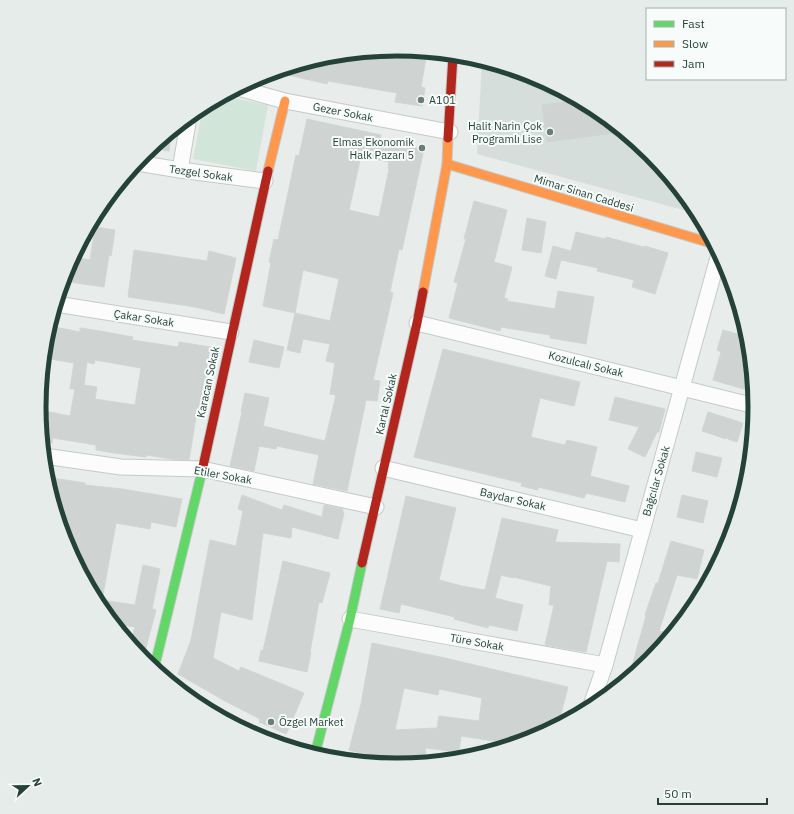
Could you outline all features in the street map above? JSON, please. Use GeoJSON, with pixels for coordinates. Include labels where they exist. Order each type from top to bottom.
{"type":"FeatureCollection","features":[{"type":"Feature","properties":{"kind":"street","name":"Kartal Sokak"},"geometry":{"type":"LineString","coordinates":[[316,748],[350,619],[417,323],[447,164],[450,132],[453,61]]}},
{"type":"Feature","properties":{"kind":"street","name":"Gezer Sokak"},"geometry":{"type":"LineString","coordinates":[[246,90],[285,101],[450,132]]}},
{"type":"Feature","properties":{"kind":"street","name":"Karacan Sokak"},"geometry":{"type":"LineString","coordinates":[[156,661],[202,469],[265,182],[285,101]]}},
{"type":"Feature","properties":{"kind":"street"},"geometry":{"type":"LineString","coordinates":[[180,170],[188,126]]}},
{"type":"Feature","properties":{"kind":"street","name":"Tezgel Sokak"},"geometry":{"type":"LineString","coordinates":[[144,164],[265,182]]}},
{"type":"Feature","properties":{"kind":"street","name":"Mimar Sinan Caddesi"},"geometry":{"type":"LineString","coordinates":[[447,164],[706,242]]}},
{"type":"Feature","properties":{"kind":"street","name":"Bağcılar Sokak"},"geometry":{"type":"LineString","coordinates":[[593,698],[604,665],[717,263]]}},
{"type":"Feature","properties":{"kind":"street","name":"Çakar Sokak"},"geometry":{"type":"LineString","coordinates":[[62,305],[232,332]]}},
{"type":"Feature","properties":{"kind":"street","name":"Kozulcalı Sokak"},"geometry":{"type":"LineString","coordinates":[[417,323],[748,404]]}},
{"type":"Feature","properties":{"kind":"street","name":"Etiler Sokak"},"geometry":{"type":"LineString","coordinates":[[50,457],[121,467],[202,469],[376,507]]}},
{"type":"Feature","properties":{"kind":"street","name":"Baydar Sokak"},"geometry":{"type":"LineString","coordinates":[[383,468],[642,530]]}},
{"type":"Feature","properties":{"kind":"street","name":"Türe Sokak"},"geometry":{"type":"LineString","coordinates":[[350,619],[604,665]]}},
{"type":"Feature","properties":{"kind":"shaded area","name":"Halit Narin Çok Programlı Lise"},"geometry":{"type":"Polygon","coordinates":[[[482,67],[510,75],[552,92],[592,115],[628,143],[645,159],[661,176],[689,211],[477,154],[482,67]]]}},
{"type":"Feature","properties":{"kind":"green space"},"geometry":{"type":"Polygon","coordinates":[[[232,98],[268,105],[256,171],[193,159],[202,115],[232,98]]]}},
{"type":"Feature","properties":{"kind":"building"},"geometry":{"type":"Polygon","coordinates":[[[397,56],[426,58],[421,87],[425,88],[422,106],[395,102],[397,93],[328,81],[327,84],[286,74],[306,68],[351,59],[397,56]]]}},
{"type":"Feature","properties":{"kind":"building"},"geometry":{"type":"Polygon","coordinates":[[[569,101],[592,115],[616,133],[547,142],[542,105],[569,101]]]}},
{"type":"Feature","properties":{"kind":"building"},"geometry":{"type":"Polygon","coordinates":[[[307,119],[381,135],[380,139],[424,149],[402,250],[399,249],[390,292],[393,293],[373,380],[380,381],[377,401],[366,400],[347,491],[313,484],[319,455],[277,446],[276,449],[259,446],[254,471],[230,466],[245,393],[269,398],[263,426],[325,441],[336,395],[330,394],[335,363],[326,361],[330,344],[303,339],[300,353],[287,350],[295,313],[263,306],[271,263],[269,262],[274,239],[278,240],[296,155],[299,156],[307,119]],[[361,156],[349,210],[379,217],[389,169],[389,162],[361,156]],[[303,270],[295,313],[330,321],[339,279],[303,270]]]}},
{"type":"Feature","properties":{"kind":"building"},"geometry":{"type":"Polygon","coordinates":[[[170,140],[169,151],[159,149],[170,140]]]}},
{"type":"Feature","properties":{"kind":"building"},"geometry":{"type":"Polygon","coordinates":[[[474,201],[507,210],[494,262],[512,267],[504,298],[508,299],[507,301],[555,309],[558,291],[594,297],[586,344],[550,338],[550,335],[501,327],[500,331],[449,318],[458,283],[454,282],[466,239],[464,239],[474,201]]]}},
{"type":"Feature","properties":{"kind":"building"},"geometry":{"type":"Polygon","coordinates":[[[527,218],[546,222],[541,253],[522,250],[527,218]]]}},
{"type":"Feature","properties":{"kind":"building"},"geometry":{"type":"Polygon","coordinates":[[[95,227],[115,230],[104,287],[70,282],[79,258],[90,260],[95,227]]]}},
{"type":"Feature","properties":{"kind":"building"},"geometry":{"type":"Polygon","coordinates":[[[576,232],[605,239],[606,237],[668,253],[655,294],[632,287],[634,280],[597,271],[598,268],[561,260],[556,279],[545,276],[553,246],[571,251],[576,232]]]}},
{"type":"Feature","properties":{"kind":"building"},"geometry":{"type":"Polygon","coordinates":[[[134,250],[207,261],[209,251],[236,258],[224,314],[195,307],[128,297],[134,250]]]}},
{"type":"Feature","properties":{"kind":"building"},"geometry":{"type":"Polygon","coordinates":[[[56,327],[80,332],[80,328],[100,331],[133,337],[132,340],[178,347],[179,342],[210,347],[199,417],[196,417],[189,460],[114,453],[96,450],[96,445],[53,438],[52,443],[48,442],[46,411],[70,416],[75,389],[70,389],[74,363],[49,359],[56,327]],[[95,360],[94,364],[87,362],[84,385],[97,387],[95,399],[135,405],[141,368],[95,360]]]}},
{"type":"Feature","properties":{"kind":"building"},"geometry":{"type":"Polygon","coordinates":[[[723,330],[740,335],[745,361],[747,390],[713,380],[721,352],[717,350],[723,330]]]}},
{"type":"Feature","properties":{"kind":"building"},"geometry":{"type":"Polygon","coordinates":[[[254,340],[284,347],[279,368],[249,362],[254,340]]]}},
{"type":"Feature","properties":{"kind":"building"},"geometry":{"type":"Polygon","coordinates":[[[443,349],[580,382],[574,406],[540,398],[531,437],[565,445],[567,440],[597,447],[590,476],[629,486],[625,502],[586,493],[584,498],[538,487],[538,490],[521,486],[522,483],[414,457],[443,349]]]}},
{"type":"Feature","properties":{"kind":"building"},"geometry":{"type":"Polygon","coordinates":[[[615,397],[665,409],[659,432],[657,432],[645,457],[628,449],[639,427],[609,420],[615,397]]]}},
{"type":"Feature","properties":{"kind":"building"},"geometry":{"type":"Polygon","coordinates":[[[708,412],[743,423],[737,442],[728,439],[727,436],[726,439],[702,431],[708,412]]]}},
{"type":"Feature","properties":{"kind":"building"},"geometry":{"type":"Polygon","coordinates":[[[696,452],[722,458],[717,477],[692,471],[696,452]]]}},
{"type":"Feature","properties":{"kind":"building"},"geometry":{"type":"Polygon","coordinates":[[[54,478],[85,483],[85,485],[122,489],[182,499],[176,527],[151,522],[150,529],[116,523],[102,598],[82,562],[73,541],[58,498],[54,478]]]}},
{"type":"Feature","properties":{"kind":"building"},"geometry":{"type":"Polygon","coordinates":[[[242,495],[282,510],[284,505],[322,517],[324,505],[343,509],[344,513],[338,539],[292,527],[291,538],[263,533],[252,620],[221,612],[213,658],[239,671],[241,667],[304,693],[286,734],[259,722],[260,719],[178,674],[191,640],[210,540],[236,546],[243,511],[238,509],[242,495]]]}},
{"type":"Feature","properties":{"kind":"building"},"geometry":{"type":"Polygon","coordinates":[[[682,495],[708,501],[703,523],[677,517],[682,495]]]}},
{"type":"Feature","properties":{"kind":"building"},"geometry":{"type":"Polygon","coordinates":[[[406,496],[456,508],[439,580],[462,586],[485,590],[502,518],[558,530],[555,542],[620,544],[619,562],[607,561],[586,652],[545,645],[554,605],[549,605],[551,586],[513,577],[501,575],[495,598],[523,605],[517,631],[489,625],[488,628],[454,619],[455,617],[401,604],[399,613],[380,609],[406,496]]]}},
{"type":"Feature","properties":{"kind":"building"},"geometry":{"type":"Polygon","coordinates":[[[671,541],[704,550],[697,579],[677,575],[659,631],[663,632],[662,637],[632,668],[646,616],[645,615],[656,583],[658,583],[671,541]]]}},
{"type":"Feature","properties":{"kind":"building"},"geometry":{"type":"Polygon","coordinates":[[[283,561],[330,573],[322,603],[319,602],[307,672],[259,661],[261,650],[263,651],[283,561]]]}},
{"type":"Feature","properties":{"kind":"building"},"geometry":{"type":"Polygon","coordinates":[[[143,565],[160,569],[152,609],[156,610],[145,651],[132,637],[135,627],[122,625],[104,600],[135,605],[143,565]]]}},
{"type":"Feature","properties":{"kind":"building"},"geometry":{"type":"Polygon","coordinates":[[[372,643],[445,658],[568,687],[560,718],[531,731],[500,742],[461,736],[459,752],[425,748],[426,756],[420,757],[377,757],[349,750],[361,704],[372,643]],[[404,688],[395,730],[437,728],[439,716],[479,721],[482,698],[439,689],[438,695],[404,688]]]}},
{"type":"Feature","properties":{"kind":"traffic: fast"},"geometry":{"type":"LineString","coordinates":[[156,661],[202,471]]}},
{"type":"Feature","properties":{"kind":"traffic: fast"},"geometry":{"type":"LineString","coordinates":[[316,748],[350,619],[362,563]]}},
{"type":"Feature","properties":{"kind":"traffic: slow"},"geometry":{"type":"LineString","coordinates":[[268,171],[285,101]]}},
{"type":"Feature","properties":{"kind":"traffic: slow"},"geometry":{"type":"LineString","coordinates":[[423,292],[447,164],[448,138]]}},
{"type":"Feature","properties":{"kind":"traffic: slow"},"geometry":{"type":"LineString","coordinates":[[447,164],[706,242]]}},
{"type":"Feature","properties":{"kind":"traffic: jam"},"geometry":{"type":"LineString","coordinates":[[448,138],[453,61]]}},
{"type":"Feature","properties":{"kind":"traffic: jam"},"geometry":{"type":"LineString","coordinates":[[202,471],[268,171]]}},
{"type":"Feature","properties":{"kind":"traffic: jam"},"geometry":{"type":"LineString","coordinates":[[362,563],[423,292]]}},
{"type":"Feature","properties":{"kind":"place","name":"A101"},"geometry":{"type":"Point","coordinates":[421,100]}},
{"type":"Feature","properties":{"kind":"place","name":"Halit Narin Çok Programlı Lise"},"geometry":{"type":"Point","coordinates":[550,132]}},
{"type":"Feature","properties":{"kind":"place","name":"Elmas Ekonomik Halk Pazarı 5"},"geometry":{"type":"Point","coordinates":[422,148]}},
{"type":"Feature","properties":{"kind":"place","name":"Özgel Market"},"geometry":{"type":"Point","coordinates":[271,722]}}]}
